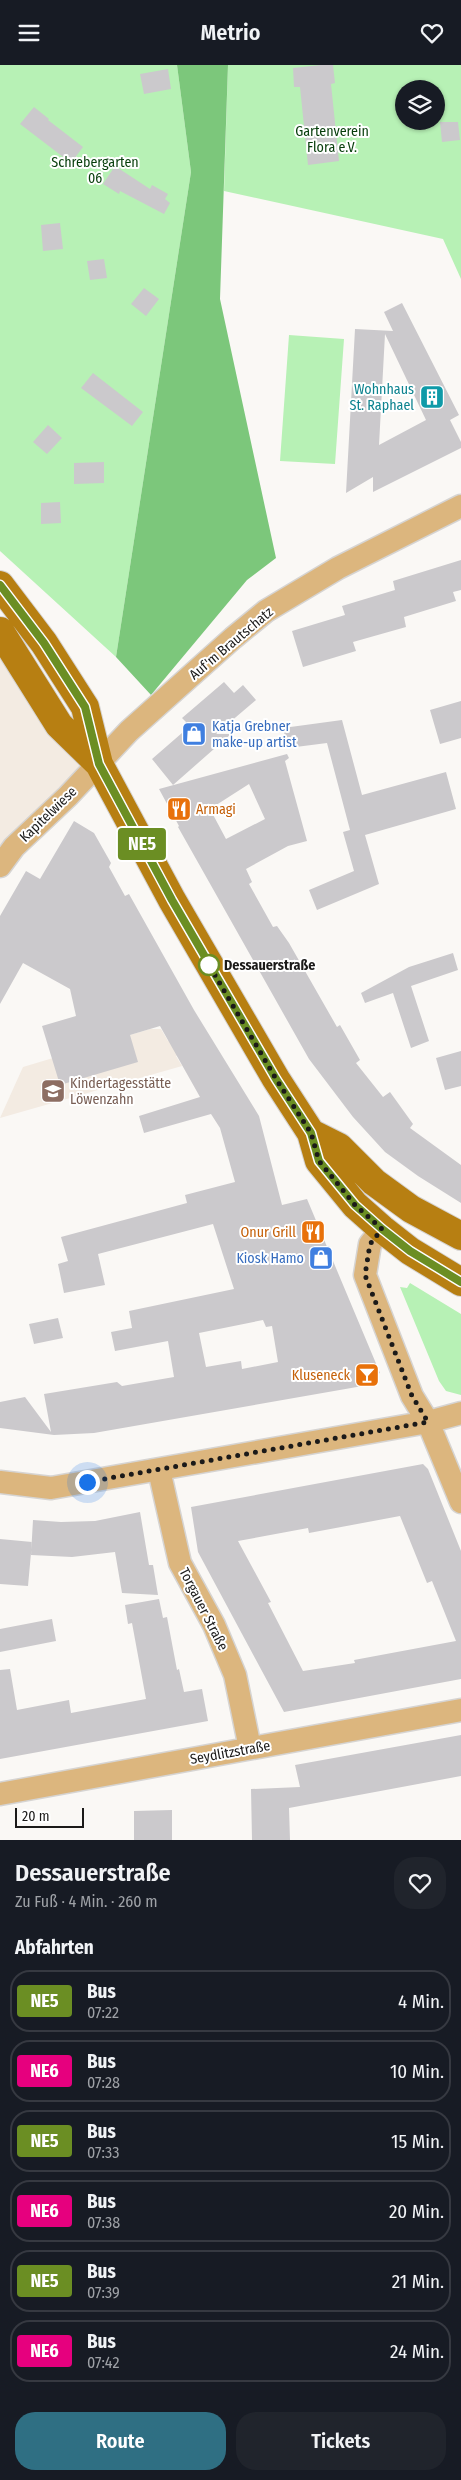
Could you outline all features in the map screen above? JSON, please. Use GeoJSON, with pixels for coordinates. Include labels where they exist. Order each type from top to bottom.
{"type":"FeatureCollection","features":[{"type":"Feature","properties":{"kind":"main road"},"geometry":{"type":"LineString","coordinates":[[0,585],[44,643],[85,707],[99,764],[176,907],[276,1079],[311,1133],[319,1161],[355,1205],[376,1236],[410,1251],[461,1282]]}},
{"type":"Feature","properties":{"kind":"main road"},"geometry":{"type":"LineString","coordinates":[[0,631],[59,725],[99,764]]}},
{"type":"Feature","properties":{"kind":"main road"},"geometry":{"type":"LineString","coordinates":[[311,1133],[339,1147],[374,1182],[411,1209],[461,1235]]}},
{"type":"Feature","properties":{"kind":"main road"},"geometry":{"type":"LineString","coordinates":[[376,1236],[414,1232],[439,1240],[461,1253]]}},
{"type":"Feature","properties":{"kind":"street","name":"Auf'm Brautschatz"},"geometry":{"type":"LineString","coordinates":[[99,764],[129,731],[226,644],[266,611],[338,568],[461,507]]}},
{"type":"Feature","properties":{"kind":"street","name":"Kapitelwiese"},"geometry":{"type":"LineString","coordinates":[[0,866],[14,847],[99,764]]}},
{"type":"Feature","properties":{"kind":"street"},"geometry":{"type":"LineString","coordinates":[[376,1236],[365,1275],[412,1396],[428,1422],[461,1502]]}},
{"type":"Feature","properties":{"kind":"street"},"geometry":{"type":"LineString","coordinates":[[0,1482],[51,1488],[428,1422],[461,1413]]}},
{"type":"Feature","properties":{"kind":"street","name":"Torgauer Straße"},"geometry":{"type":"LineString","coordinates":[[158,1470],[180,1563],[214,1625],[236,1675],[250,1748]]}},
{"type":"Feature","properties":{"kind":"street","name":"Seydlitzstraße"},"geometry":{"type":"LineString","coordinates":[[0,1794],[461,1710]]}},
{"type":"Feature","properties":{"kind":"shaded area"},"geometry":{"type":"Polygon","coordinates":[[[0,646],[90,765],[0,857],[0,646]]]}},
{"type":"Feature","properties":{"kind":"shaded area","name":"Kindertagesstätte Löwenzahn"},"geometry":{"type":"Polygon","coordinates":[[[150,1029],[161,1029],[168,1041],[171,1040],[179,1055],[176,1056],[182,1066],[0,1118],[23,1067],[150,1029]]]}},
{"type":"Feature","properties":{"kind":"green space","name":"Schrebergarten 06"},"geometry":{"type":"Polygon","coordinates":[[[0,65],[177,65],[191,172],[116,657],[0,551],[0,65]]]}},
{"type":"Feature","properties":{"kind":"green space"},"geometry":{"type":"Polygon","coordinates":[[[177,65],[228,65],[220,299],[276,558],[247,580],[151,695],[116,657],[191,172],[177,65]]]}},
{"type":"Feature","properties":{"kind":"green space","name":"Gartenverein Flora e.V."},"geometry":{"type":"Polygon","coordinates":[[[228,65],[461,65],[461,279],[443,239],[224,191],[228,65]]]}},
{"type":"Feature","properties":{"kind":"green space"},"geometry":{"type":"Polygon","coordinates":[[[289,335],[344,339],[335,464],[280,461],[289,335]]]}},
{"type":"Feature","properties":{"kind":"green space"},"geometry":{"type":"Polygon","coordinates":[[[410,1283],[461,1314],[461,1395],[446,1391],[439,1381],[400,1287],[407,1288],[410,1283]]]}},
{"type":"Feature","properties":{"kind":"building"},"geometry":{"type":"Polygon","coordinates":[[[333,65],[335,83],[331,84],[339,161],[308,165],[300,87],[294,87],[293,68],[333,65]]]}},
{"type":"Feature","properties":{"kind":"building"},"geometry":{"type":"Polygon","coordinates":[[[168,69],[171,89],[144,94],[140,74],[168,69]]]}},
{"type":"Feature","properties":{"kind":"building"},"geometry":{"type":"Polygon","coordinates":[[[34,107],[83,147],[71,163],[20,124],[34,107]]]}},
{"type":"Feature","properties":{"kind":"building"},"geometry":{"type":"Polygon","coordinates":[[[445,122],[458,122],[460,140],[442,142],[441,130],[445,130],[445,122]]]}},
{"type":"Feature","properties":{"kind":"building"},"geometry":{"type":"Polygon","coordinates":[[[115,166],[150,189],[152,185],[168,194],[165,199],[170,203],[164,214],[120,191],[119,194],[103,184],[115,166]]]}},
{"type":"Feature","properties":{"kind":"building"},"geometry":{"type":"Polygon","coordinates":[[[60,223],[63,249],[43,251],[41,225],[60,223]]]}},
{"type":"Feature","properties":{"kind":"building"},"geometry":{"type":"Polygon","coordinates":[[[104,259],[107,278],[90,280],[87,261],[104,259]]]}},
{"type":"Feature","properties":{"kind":"building"},"geometry":{"type":"Polygon","coordinates":[[[144,288],[159,299],[146,316],[131,304],[144,288]]]}},
{"type":"Feature","properties":{"kind":"building","name":"Wohnhaus St. Raphael"},"geometry":{"type":"Polygon","coordinates":[[[402,303],[459,415],[450,420],[461,442],[461,448],[373,492],[373,477],[346,493],[355,329],[393,331],[384,312],[402,303]],[[385,334],[379,445],[426,420],[385,334]]]}},
{"type":"Feature","properties":{"kind":"building"},"geometry":{"type":"Polygon","coordinates":[[[93,373],[143,412],[132,426],[81,388],[93,373]]]}},
{"type":"Feature","properties":{"kind":"building"},"geometry":{"type":"Polygon","coordinates":[[[48,425],[62,438],[47,454],[33,442],[48,425]]]}},
{"type":"Feature","properties":{"kind":"building"},"geometry":{"type":"Polygon","coordinates":[[[104,462],[104,483],[74,484],[74,463],[104,462]]]}},
{"type":"Feature","properties":{"kind":"building"},"geometry":{"type":"Polygon","coordinates":[[[60,502],[61,523],[41,524],[41,503],[60,502]]]}},
{"type":"Feature","properties":{"kind":"building"},"geometry":{"type":"Polygon","coordinates":[[[461,560],[461,590],[453,592],[456,601],[404,617],[406,627],[353,642],[356,651],[303,667],[292,631],[345,615],[342,606],[395,590],[393,581],[461,560]]]}},
{"type":"Feature","properties":{"kind":"building"},"geometry":{"type":"Polygon","coordinates":[[[224,682],[234,693],[243,685],[256,700],[216,734],[231,734],[173,785],[152,759],[190,726],[182,718],[224,682]]]}},
{"type":"Feature","properties":{"kind":"building"},"geometry":{"type":"Polygon","coordinates":[[[461,701],[461,738],[440,744],[430,710],[461,701]]]}},
{"type":"Feature","properties":{"kind":"building"},"geometry":{"type":"Polygon","coordinates":[[[342,720],[362,795],[446,772],[456,809],[365,835],[379,884],[317,910],[309,890],[354,871],[343,832],[350,830],[327,743],[288,748],[283,728],[342,720]]]}},
{"type":"Feature","properties":{"kind":"building"},"geometry":{"type":"Polygon","coordinates":[[[287,754],[289,758],[285,761],[307,841],[288,846],[246,869],[252,882],[249,884],[273,927],[277,926],[289,943],[337,1027],[340,1025],[360,1060],[356,1063],[383,1097],[390,1092],[413,1124],[410,1128],[461,1165],[461,1203],[418,1176],[385,1152],[353,1117],[309,1059],[178,827],[159,789],[287,754]],[[249,784],[210,809],[226,839],[265,819],[249,784]]]}},
{"type":"Feature","properties":{"kind":"building"},"geometry":{"type":"Polygon","coordinates":[[[74,821],[94,833],[111,863],[109,867],[125,896],[129,894],[194,1010],[259,1116],[282,1205],[307,1199],[380,1373],[372,1376],[374,1384],[94,1433],[54,1435],[0,1428],[0,1402],[25,1397],[51,1432],[44,1394],[117,1382],[122,1386],[174,1377],[168,1341],[115,1351],[111,1332],[132,1328],[129,1311],[234,1289],[213,1224],[98,1254],[105,1285],[64,1293],[58,1264],[68,1261],[61,1237],[187,1203],[185,1195],[235,1182],[220,1128],[211,1114],[144,1133],[139,1116],[200,1097],[160,1026],[130,1035],[138,1062],[60,1085],[42,1026],[76,1016],[70,989],[23,963],[0,1004],[0,916],[26,871],[40,879],[74,821]],[[263,1320],[199,1333],[206,1367],[241,1361],[242,1369],[278,1362],[272,1326],[266,1327],[263,1320]]]}},
{"type":"Feature","properties":{"kind":"building"},"geometry":{"type":"Polygon","coordinates":[[[453,953],[458,970],[411,986],[429,1041],[411,1048],[393,993],[365,1003],[361,993],[409,967],[453,953]]]}},
{"type":"Feature","properties":{"kind":"building"},"geometry":{"type":"Polygon","coordinates":[[[461,1051],[461,1086],[445,1090],[436,1058],[461,1051]]]}},
{"type":"Feature","properties":{"kind":"building"},"geometry":{"type":"Polygon","coordinates":[[[58,1318],[63,1338],[34,1344],[29,1324],[58,1318]]]}},
{"type":"Feature","properties":{"kind":"building"},"geometry":{"type":"Polygon","coordinates":[[[423,1464],[428,1469],[461,1551],[461,1679],[284,1712],[198,1552],[191,1507],[423,1464]],[[400,1516],[309,1533],[308,1528],[238,1541],[271,1602],[268,1603],[303,1671],[355,1663],[354,1660],[456,1641],[432,1581],[427,1583],[400,1516]]]}},
{"type":"Feature","properties":{"kind":"building"},"geometry":{"type":"Polygon","coordinates":[[[140,1512],[149,1565],[153,1565],[158,1595],[122,1593],[115,1552],[72,1557],[31,1555],[33,1520],[61,1522],[95,1521],[140,1512]]]}},
{"type":"Feature","properties":{"kind":"building"},"geometry":{"type":"Polygon","coordinates":[[[0,1539],[32,1542],[28,1586],[0,1584],[0,1539]]]}},
{"type":"Feature","properties":{"kind":"building"},"geometry":{"type":"Polygon","coordinates":[[[159,1599],[163,1618],[167,1617],[177,1670],[179,1669],[184,1692],[202,1689],[208,1721],[0,1759],[0,1670],[10,1669],[17,1710],[69,1700],[71,1713],[146,1699],[132,1623],[128,1624],[125,1605],[159,1599]]]}},
{"type":"Feature","properties":{"kind":"building"},"geometry":{"type":"Polygon","coordinates":[[[52,1619],[56,1641],[0,1652],[0,1629],[52,1619]]]}},
{"type":"Feature","properties":{"kind":"building"},"geometry":{"type":"Polygon","coordinates":[[[461,1735],[461,1776],[289,1808],[290,1840],[252,1840],[251,1789],[300,1787],[295,1765],[461,1735]]]}},
{"type":"Feature","properties":{"kind":"building"},"geometry":{"type":"Polygon","coordinates":[[[172,1810],[172,1840],[134,1840],[134,1811],[172,1810]]]}},
{"type":"Feature","properties":{"kind":"bus line","name":"NE5"},"geometry":{"type":"LineString","coordinates":[[0,585],[44,643],[85,707],[99,764],[172,900],[276,1079],[311,1133],[319,1161],[355,1205],[382,1229],[410,1251],[461,1282]]}},
{"type":"Feature","properties":{"kind":"place","name":"Wohnhaus St. Raphael"},"geometry":{"type":"Point","coordinates":[432,397]}},
{"type":"Feature","properties":{"kind":"place","name":"Katja Grebner make-up artist"},"geometry":{"type":"Point","coordinates":[194,734]}},
{"type":"Feature","properties":{"kind":"place","name":"Armagi"},"geometry":{"type":"Point","coordinates":[179,809]}},
{"type":"Feature","properties":{"kind":"place","name":"Dessauerstraße"},"geometry":{"type":"Point","coordinates":[209,965]}},
{"type":"Feature","properties":{"kind":"place","name":"Kindertagesstätte Löwenzahn"},"geometry":{"type":"Point","coordinates":[53,1091]}},
{"type":"Feature","properties":{"kind":"place","name":"Onur Grill"},"geometry":{"type":"Point","coordinates":[313,1232]}},
{"type":"Feature","properties":{"kind":"place","name":"Kiosk Hamo"},"geometry":{"type":"Point","coordinates":[321,1258]}},
{"type":"Feature","properties":{"kind":"place","name":"Kluseneck"},"geometry":{"type":"Point","coordinates":[367,1375]}},
{"type":"Feature","properties":{"kind":"route"},"geometry":{"type":"LineString","coordinates":[[87,1482],[428,1422],[412,1396],[365,1275],[370,1244],[382,1229],[355,1205],[319,1161],[311,1133],[293,1107],[209,965]]}}]}
